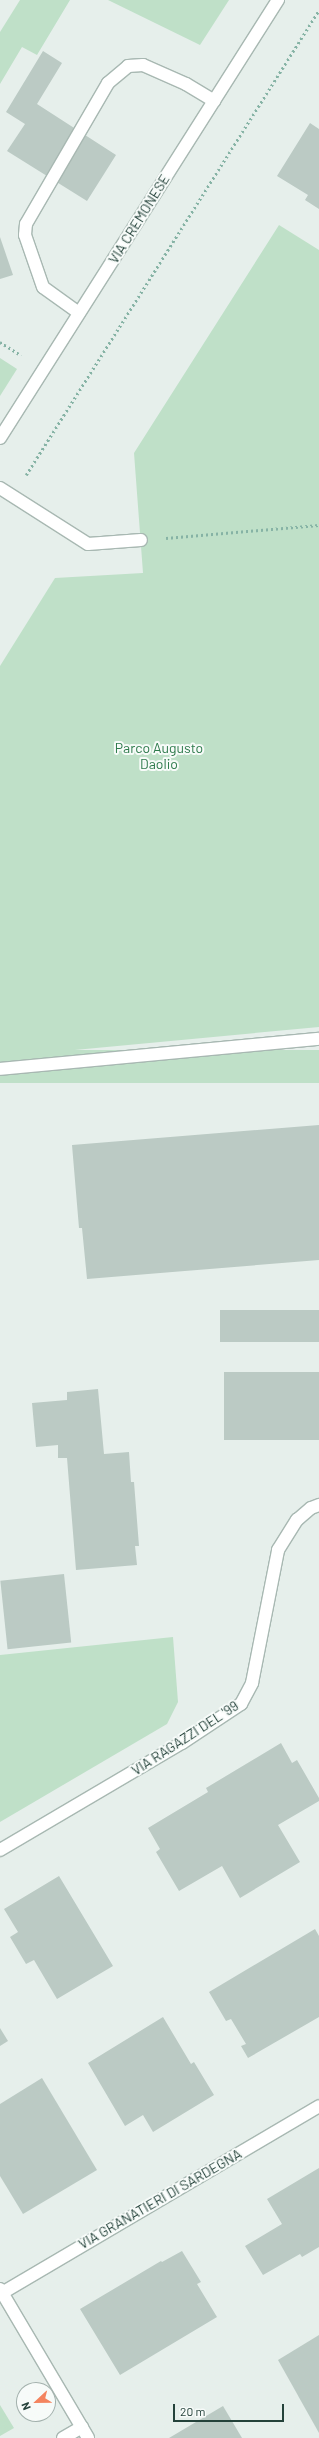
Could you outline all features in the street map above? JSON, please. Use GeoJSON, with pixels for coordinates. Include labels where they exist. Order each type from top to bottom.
{"type":"FeatureCollection","features":[{"type":"Feature","properties":{"kind":"street","name":"VIA CREMONESE"},"geometry":{"type":"LineString","coordinates":[[0,438],[278,0]]}},
{"type":"Feature","properties":{"kind":"street"},"geometry":{"type":"LineString","coordinates":[[79,313],[43,288],[27,242],[26,224],[108,83],[128,66],[143,65],[186,84],[214,101]]}},
{"type":"Feature","properties":{"kind":"street"},"geometry":{"type":"LineString","coordinates":[[0,488],[88,544],[141,540]]}},
{"type":"Feature","properties":{"kind":"street"},"geometry":{"type":"LineString","coordinates":[[0,1069],[319,1039]]}},
{"type":"Feature","properties":{"kind":"street","name":"VIA RAGAZZI DEL '99"},"geometry":{"type":"LineString","coordinates":[[0,1850],[182,1743],[241,1704],[252,1683],[278,1550],[297,1520],[311,1508],[319,1505]]}},
{"type":"Feature","properties":{"kind":"street","name":"VIA GRANATIERI DI SARDEGNA"},"geometry":{"type":"LineString","coordinates":[[1,2291],[319,2106]]}},
{"type":"Feature","properties":{"kind":"street"},"geometry":{"type":"LineString","coordinates":[[1,2291],[88,2438]]}},
{"type":"Feature","properties":{"kind":"street"},"geometry":{"type":"LineString","coordinates":[[63,2438],[82,2427]]}},
{"type":"Feature","properties":{"kind":"path"},"geometry":{"type":"LineString","coordinates":[[12,496],[319,10]]}},
{"type":"Feature","properties":{"kind":"path"},"geometry":{"type":"LineString","coordinates":[[141,540],[319,525]]}},
{"type":"Feature","properties":{"kind":"green space"},"geometry":{"type":"Polygon","coordinates":[[[20,0],[70,0],[37,55],[22,47],[0,84],[0,32],[20,0]]]}},
{"type":"Feature","properties":{"kind":"green space"},"geometry":{"type":"Polygon","coordinates":[[[108,0],[229,0],[200,45],[108,0]]]}},
{"type":"Feature","properties":{"kind":"green space","name":"Parco Augusto Daolio"},"geometry":{"type":"Polygon","coordinates":[[[279,225],[319,250],[319,1027],[0,1057],[0,666],[55,578],[143,573],[134,453],[279,225]]]}},
{"type":"Feature","properties":{"kind":"green space"},"geometry":{"type":"Polygon","coordinates":[[[0,358],[17,369],[0,396],[0,358]]]}},
{"type":"Feature","properties":{"kind":"green space"},"geometry":{"type":"Polygon","coordinates":[[[0,1050],[319,1050],[319,1083],[0,1083],[0,1050]]]}},
{"type":"Feature","properties":{"kind":"green space"},"geometry":{"type":"Polygon","coordinates":[[[173,1637],[178,1702],[167,1724],[0,1822],[0,1655],[173,1637]]]}},
{"type":"Feature","properties":{"kind":"green space"},"geometry":{"type":"Polygon","coordinates":[[[0,2405],[14,2428],[0,2436],[0,2405]]]}},
{"type":"Feature","properties":{"kind":"building"},"geometry":{"type":"Polygon","coordinates":[[[43,51],[62,63],[37,104],[116,155],[87,201],[7,151],[25,124],[6,112],[43,51]]]}},
{"type":"Feature","properties":{"kind":"building"},"geometry":{"type":"Polygon","coordinates":[[[310,123],[319,129],[319,209],[305,200],[308,195],[277,176],[310,123]]]}},
{"type":"Feature","properties":{"kind":"building"},"geometry":{"type":"Polygon","coordinates":[[[0,237],[13,275],[0,279],[0,237]]]}},
{"type":"Feature","properties":{"kind":"building"},"geometry":{"type":"Polygon","coordinates":[[[319,1125],[319,1260],[87,1279],[82,1228],[79,1228],[72,1145],[319,1125]]]}},
{"type":"Feature","properties":{"kind":"building"},"geometry":{"type":"Polygon","coordinates":[[[220,1310],[319,1310],[319,1342],[220,1342],[220,1310]]]}},
{"type":"Feature","properties":{"kind":"building"},"geometry":{"type":"Polygon","coordinates":[[[224,1372],[319,1372],[319,1440],[224,1440],[224,1372]]]}},
{"type":"Feature","properties":{"kind":"building"},"geometry":{"type":"Polygon","coordinates":[[[98,1389],[104,1454],[129,1452],[131,1482],[134,1482],[139,1546],[135,1546],[137,1565],[76,1570],[67,1458],[58,1458],[58,1445],[36,1447],[32,1403],[67,1400],[67,1392],[98,1389]]]}},
{"type":"Feature","properties":{"kind":"building"},"geometry":{"type":"Polygon","coordinates":[[[64,1574],[71,1643],[8,1649],[0,1581],[64,1574]]]}},
{"type":"Feature","properties":{"kind":"building"},"geometry":{"type":"Polygon","coordinates":[[[281,1743],[292,1763],[297,1760],[319,1798],[319,1801],[278,1825],[300,1862],[240,1898],[222,1866],[179,1891],[156,1852],[160,1849],[148,1828],[208,1792],[206,1788],[281,1743]]]}},
{"type":"Feature","properties":{"kind":"building"},"geometry":{"type":"Polygon","coordinates":[[[59,1876],[113,1966],[57,1999],[34,1960],[26,1964],[10,1937],[18,1932],[4,1909],[59,1876]]]}},
{"type":"Feature","properties":{"kind":"building"},"geometry":{"type":"Polygon","coordinates":[[[315,1929],[319,1936],[319,2017],[248,2058],[241,2046],[246,2044],[231,2019],[226,2021],[209,1992],[315,1929]]]}},
{"type":"Feature","properties":{"kind":"building"},"geometry":{"type":"Polygon","coordinates":[[[163,2017],[191,2064],[194,2062],[214,2095],[153,2132],[143,2115],[125,2126],[88,2063],[163,2017]]]}},
{"type":"Feature","properties":{"kind":"building"},"geometry":{"type":"Polygon","coordinates":[[[0,2028],[8,2041],[0,2046],[0,2028]]]}},
{"type":"Feature","properties":{"kind":"building"},"geometry":{"type":"Polygon","coordinates":[[[42,2078],[97,2170],[23,2214],[0,2176],[0,2104],[42,2078]]]}},
{"type":"Feature","properties":{"kind":"building"},"geometry":{"type":"Polygon","coordinates":[[[319,2168],[319,2247],[302,2257],[300,2254],[263,2275],[245,2246],[282,2224],[267,2199],[319,2168]]]}},
{"type":"Feature","properties":{"kind":"building"},"geometry":{"type":"Polygon","coordinates":[[[182,2251],[201,2282],[197,2284],[217,2317],[120,2375],[80,2309],[161,2261],[162,2262],[182,2251]]]}},
{"type":"Feature","properties":{"kind":"building"},"geometry":{"type":"Polygon","coordinates":[[[319,2335],[319,2433],[278,2360],[319,2335]]]}},
{"type":"Feature","properties":{"kind":"building"},"geometry":{"type":"Polygon","coordinates":[[[223,2406],[242,2438],[169,2438],[223,2406]]]}}]}
